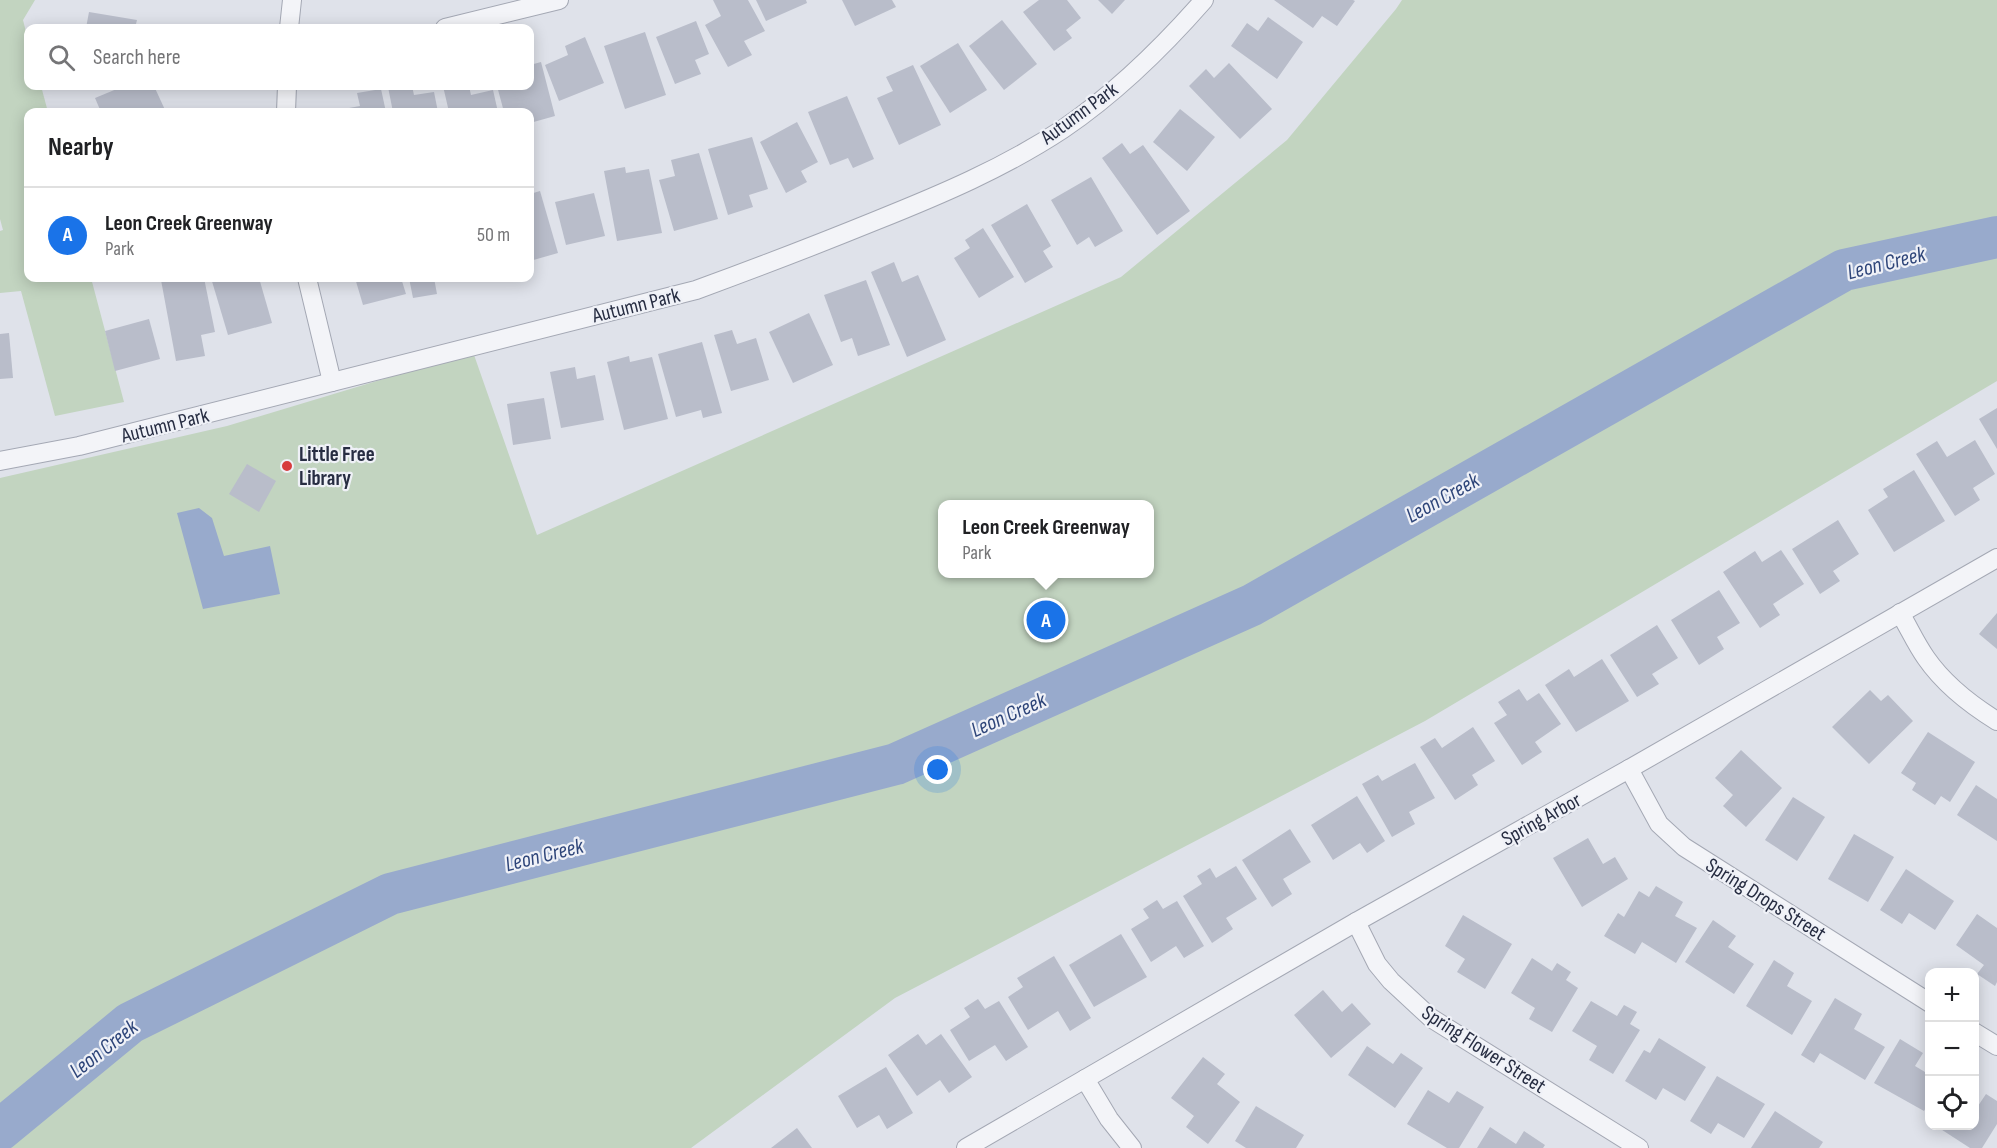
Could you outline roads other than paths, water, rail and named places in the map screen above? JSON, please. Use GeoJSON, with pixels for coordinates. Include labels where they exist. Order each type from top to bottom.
{"type":"FeatureCollection","features":[{"type":"Feature","properties":{"kind":"street"},"geometry":{"type":"LineString","coordinates":[[289,24],[292,0]]}},
{"type":"Feature","properties":{"kind":"street"},"geometry":{"type":"LineString","coordinates":[[461,24],[559,0]]}},
{"type":"Feature","properties":{"kind":"street","name":"Autumn Park"},"geometry":{"type":"LineString","coordinates":[[0,461],[79,447],[696,290],[770,264],[935,197],[1001,166],[1063,128],[1121,84],[1174,35],[1204,0]]}},
{"type":"Feature","properties":{"kind":"street"},"geometry":{"type":"LineString","coordinates":[[286,108],[287,90]]}},
{"type":"Feature","properties":{"kind":"street"},"geometry":{"type":"LineString","coordinates":[[308,282],[332,382]]}},
{"type":"Feature","properties":{"kind":"street","name":"Spring Arbor"},"geometry":{"type":"LineString","coordinates":[[966,1148],[1356,922],[1997,558]]}},
{"type":"Feature","properties":{"kind":"street"},"geometry":{"type":"LineString","coordinates":[[1900,613],[1926,658],[1940,676],[1997,722]]}},
{"type":"Feature","properties":{"kind":"street","name":"Spring Drops Street"},"geometry":{"type":"LineString","coordinates":[[1629,769],[1659,824],[1684,847],[1925,1000]]}},
{"type":"Feature","properties":{"kind":"street","name":"Spring Flower Street"},"geometry":{"type":"LineString","coordinates":[[1356,922],[1377,964],[1391,981],[1431,1017],[1639,1148]]}},
{"type":"Feature","properties":{"kind":"street"},"geometry":{"type":"LineString","coordinates":[[1979,1035],[1997,1046]]}},
{"type":"Feature","properties":{"kind":"street"},"geometry":{"type":"LineString","coordinates":[[1085,1079],[1109,1119],[1132,1148]]}},
{"type":"Feature","properties":{"kind":"water"},"geometry":{"type":"Polygon","coordinates":[[[199,508],[212,518],[224,556],[270,546],[280,594],[203,609],[177,513],[199,508]]]}},
{"type":"Feature","properties":{"kind":"waterway","name":"Leon Creek"},"geometry":{"type":"LineString","coordinates":[[0,1130],[130,1023],[390,894],[896,764],[1252,605],[1844,270],[1997,237]]}},
{"type":"Feature","properties":{"kind":"place","name":"Little Free Library"},"geometry":{"type":"Point","coordinates":[287,466]}},
{"type":"Feature","properties":{"kind":"place","name":"Leon Creek Greenway"},"geometry":{"type":"Point","coordinates":[1046,620]}}]}
